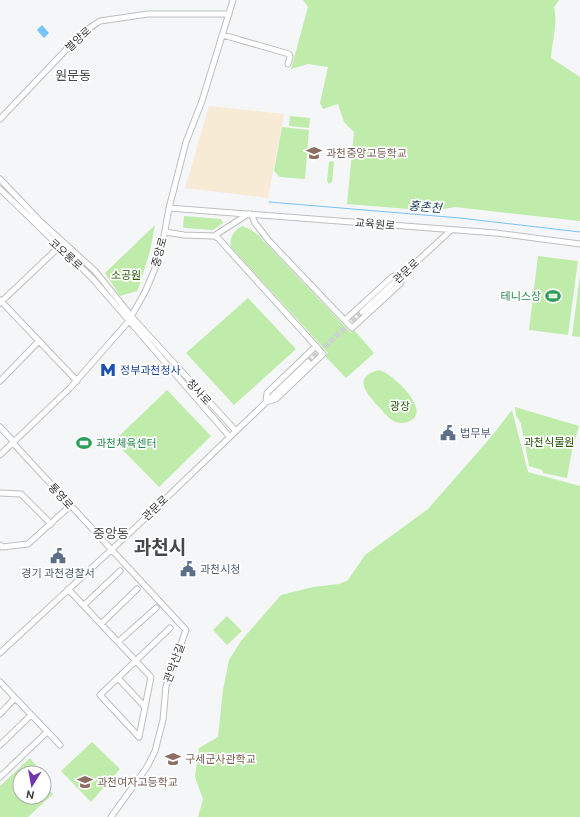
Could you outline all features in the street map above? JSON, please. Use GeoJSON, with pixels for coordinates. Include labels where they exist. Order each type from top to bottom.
{"type":"FeatureCollection","features":[{"type":"Feature","properties":{"kind":"street","name":"중앙로"},"geometry":{"type":"LineString","coordinates":[[0,456],[77,381],[130,319],[154,271],[165,232],[169,208],[186,142],[223,35],[233,0]]}},
{"type":"Feature","properties":{"kind":"street","name":"별양로"},"geometry":{"type":"LineString","coordinates":[[0,119],[82,33],[100,21],[148,14],[229,14]]}},
{"type":"Feature","properties":{"kind":"street"},"geometry":{"type":"LineString","coordinates":[[223,35],[289,54],[290,57],[288,64]]}},
{"type":"Feature","properties":{"kind":"street"},"geometry":{"type":"LineString","coordinates":[[0,180],[95,271],[130,319]]}},
{"type":"Feature","properties":{"kind":"street","name":"코오롱로"},"geometry":{"type":"LineString","coordinates":[[0,190],[58,248],[92,278],[130,319]]}},
{"type":"Feature","properties":{"kind":"street","name":"교육원로"},"geometry":{"type":"LineString","coordinates":[[169,208],[450,231],[496,233],[580,244]]}},
{"type":"Feature","properties":{"kind":"street"},"geometry":{"type":"LineString","coordinates":[[165,232],[184,236],[214,236],[250,214],[254,223],[269,241],[352,328],[400,284],[404,273]]}},
{"type":"Feature","properties":{"kind":"street","name":"관문로"},"geometry":{"type":"LineString","coordinates":[[362,312],[450,231]]}},
{"type":"Feature","properties":{"kind":"street"},"geometry":{"type":"LineString","coordinates":[[214,236],[324,354],[276,399],[266,402],[267,393],[316,346]]}},
{"type":"Feature","properties":{"kind":"street"},"geometry":{"type":"LineString","coordinates":[[63,242],[1,302],[77,381]]}},
{"type":"Feature","properties":{"kind":"street"},"geometry":{"type":"LineString","coordinates":[[345,320],[392,277],[404,273]]}},
{"type":"Feature","properties":{"kind":"street","name":"청사로"},"geometry":{"type":"LineString","coordinates":[[130,319],[235,430]]}},
{"type":"Feature","properties":{"kind":"street","name":"청사로"},"geometry":{"type":"LineString","coordinates":[[130,319],[229,436]]}},
{"type":"Feature","properties":{"kind":"street"},"geometry":{"type":"LineString","coordinates":[[0,381],[39,341]]}},
{"type":"Feature","properties":{"kind":"street","name":"관문로"},"geometry":{"type":"LineString","coordinates":[[0,653],[110,549],[137,526],[235,430],[308,362]]}},
{"type":"Feature","properties":{"kind":"street","name":"통영로"},"geometry":{"type":"LineString","coordinates":[[0,427],[110,549]]}},
{"type":"Feature","properties":{"kind":"street"},"geometry":{"type":"LineString","coordinates":[[0,493],[22,494],[51,524]]}},
{"type":"Feature","properties":{"kind":"street"},"geometry":{"type":"LineString","coordinates":[[0,545],[2,547],[28,544],[70,506]]}},
{"type":"Feature","properties":{"kind":"street","name":"관악산길"},"geometry":{"type":"LineString","coordinates":[[110,549],[186,630],[166,686],[163,720],[155,751],[147,767],[111,817]]}},
{"type":"Feature","properties":{"kind":"street"},"geometry":{"type":"LineString","coordinates":[[84,605],[120,571]]}},
{"type":"Feature","properties":{"kind":"street"},"geometry":{"type":"LineString","coordinates":[[68,589],[84,605],[101,624],[136,661],[151,677],[139,737],[100,695],[136,661],[170,628]]}},
{"type":"Feature","properties":{"kind":"street"},"geometry":{"type":"LineString","coordinates":[[101,624],[137,589]]}},
{"type":"Feature","properties":{"kind":"street"},"geometry":{"type":"LineString","coordinates":[[118,642],[156,608]]}},
{"type":"Feature","properties":{"kind":"street"},"geometry":{"type":"LineString","coordinates":[[118,678],[145,707]]}},
{"type":"Feature","properties":{"kind":"street"},"geometry":{"type":"LineString","coordinates":[[0,682],[60,745]]}},
{"type":"Feature","properties":{"kind":"street"},"geometry":{"type":"LineString","coordinates":[[0,714],[16,698]]}},
{"type":"Feature","properties":{"kind":"street"},"geometry":{"type":"LineString","coordinates":[[0,745],[31,715]]}},
{"type":"Feature","properties":{"kind":"street"},"geometry":{"type":"LineString","coordinates":[[0,777],[47,732]]}},
{"type":"Feature","properties":{"kind":"shaded area"},"geometry":{"type":"Polygon","coordinates":[[[209,106],[284,114],[268,198],[185,188],[209,106]]]}},
{"type":"Feature","properties":{"kind":"green space"},"geometry":{"type":"Polygon","coordinates":[[[303,0],[559,0],[554,7],[555,26],[551,58],[580,77],[580,221],[455,207],[432,211],[347,204],[354,132],[344,122],[338,104],[323,109],[320,103],[328,67],[308,64],[291,69],[308,7],[303,0]]]}},
{"type":"Feature","properties":{"kind":"green space"},"geometry":{"type":"Polygon","coordinates":[[[290,116],[310,118],[309,128],[289,126],[290,116]]]}},
{"type":"Feature","properties":{"kind":"green space"},"geometry":{"type":"Polygon","coordinates":[[[282,127],[309,130],[305,179],[280,177],[274,171],[282,127]]]}},
{"type":"Feature","properties":{"kind":"green space"},"geometry":{"type":"Polygon","coordinates":[[[329,162],[334,162],[332,182],[329,184],[327,181],[329,162]]]}},
{"type":"Feature","properties":{"kind":"green space"},"geometry":{"type":"Polygon","coordinates":[[[184,216],[221,219],[223,223],[213,230],[185,228],[183,227],[184,216]]]}},
{"type":"Feature","properties":{"kind":"green space","name":"소공원"},"geometry":{"type":"Polygon","coordinates":[[[155,225],[150,251],[139,287],[137,291],[120,296],[105,273],[155,225]]]}},
{"type":"Feature","properties":{"kind":"green space"},"geometry":{"type":"Polygon","coordinates":[[[242,226],[250,229],[259,236],[351,333],[354,330],[374,353],[346,378],[325,356],[328,353],[231,247],[233,235],[242,226]]]}},
{"type":"Feature","properties":{"kind":"green space","name":"테니스장"},"geometry":{"type":"Polygon","coordinates":[[[538,256],[578,261],[568,335],[529,330],[538,256]]]}},
{"type":"Feature","properties":{"kind":"green space"},"geometry":{"type":"Polygon","coordinates":[[[580,275],[580,337],[572,336],[580,275]]]}},
{"type":"Feature","properties":{"kind":"green space"},"geometry":{"type":"Polygon","coordinates":[[[248,298],[296,349],[234,405],[186,353],[248,298]]]}},
{"type":"Feature","properties":{"kind":"green space","name":"광장"},"geometry":{"type":"Polygon","coordinates":[[[379,370],[394,379],[410,395],[417,412],[413,419],[404,423],[395,422],[387,416],[370,397],[364,386],[364,381],[370,373],[379,370]]]}},
{"type":"Feature","properties":{"kind":"green space"},"geometry":{"type":"Polygon","coordinates":[[[167,390],[211,436],[159,487],[114,441],[167,390]]]}},
{"type":"Feature","properties":{"kind":"green space","name":"과천식물원"},"geometry":{"type":"Polygon","coordinates":[[[515,407],[579,426],[572,450],[567,478],[543,473],[542,470],[529,466],[521,424],[516,415],[515,407]]]}},
{"type":"Feature","properties":{"kind":"green space"},"geometry":{"type":"Polygon","coordinates":[[[512,410],[528,472],[580,486],[580,817],[198,817],[203,799],[195,777],[199,748],[218,737],[223,690],[229,660],[241,641],[281,595],[313,587],[339,584],[348,580],[365,555],[428,509],[491,437],[512,410]]]}},
{"type":"Feature","properties":{"kind":"green space"},"geometry":{"type":"Polygon","coordinates":[[[227,616],[242,631],[227,645],[213,630],[227,616]]]}},
{"type":"Feature","properties":{"kind":"green space"},"geometry":{"type":"Polygon","coordinates":[[[92,742],[120,769],[91,802],[61,771],[92,742]]]}},
{"type":"Feature","properties":{"kind":"green space"},"geometry":{"type":"Polygon","coordinates":[[[30,758],[36,765],[22,765],[30,758]]]}},
{"type":"Feature","properties":{"kind":"green space"},"geometry":{"type":"Polygon","coordinates":[[[12,775],[12,805],[41,805],[28,817],[0,817],[0,786],[12,775]]]}},
{"type":"Feature","properties":{"kind":"water"},"geometry":{"type":"Polygon","coordinates":[[[42,25],[49,33],[44,38],[37,30],[42,25]]]}},
{"type":"Feature","properties":{"kind":"waterway","name":"홍촌천"},"geometry":{"type":"LineString","coordinates":[[269,202],[460,218],[580,232]]}},
{"type":"Feature","properties":{"kind":"tunnel"},"geometry":{"type":"LineString","coordinates":[[308,362],[362,312]]}},
{"type":"Feature","properties":{"kind":"place","name":"과천중앙고등학교"},"geometry":{"type":"Point","coordinates":[314,153]}},
{"type":"Feature","properties":{"kind":"place","name":"테니스장"},"geometry":{"type":"Point","coordinates":[553,296]}},
{"type":"Feature","properties":{"kind":"place","name":"정부과천청사"},"geometry":{"type":"Point","coordinates":[108,370]}},
{"type":"Feature","properties":{"kind":"place","name":"법무부"},"geometry":{"type":"Point","coordinates":[448,433]}},
{"type":"Feature","properties":{"kind":"place","name":"과천체육센터"},"geometry":{"type":"Point","coordinates":[84,443]}},
{"type":"Feature","properties":{"kind":"place","name":"경기 과천경찰서"},"geometry":{"type":"Point","coordinates":[58,556]}},
{"type":"Feature","properties":{"kind":"place","name":"과천시청"},"geometry":{"type":"Point","coordinates":[188,569]}},
{"type":"Feature","properties":{"kind":"place","name":"구세군사관학교"},"geometry":{"type":"Point","coordinates":[173,759]}},
{"type":"Feature","properties":{"kind":"place","name":"과천여자고등학교"},"geometry":{"type":"Point","coordinates":[85,782]}},
{"type":"Feature","properties":{"kind":"district","name":"원문동"},"geometry":{"type":"Point","coordinates":[73,75]}},
{"type":"Feature","properties":{"kind":"district","name":"중앙동"},"geometry":{"type":"Point","coordinates":[111,533]}},
{"type":"Feature","properties":{"kind":"district","name":"과천시"},"geometry":{"type":"Point","coordinates":[160,547]}}]}
